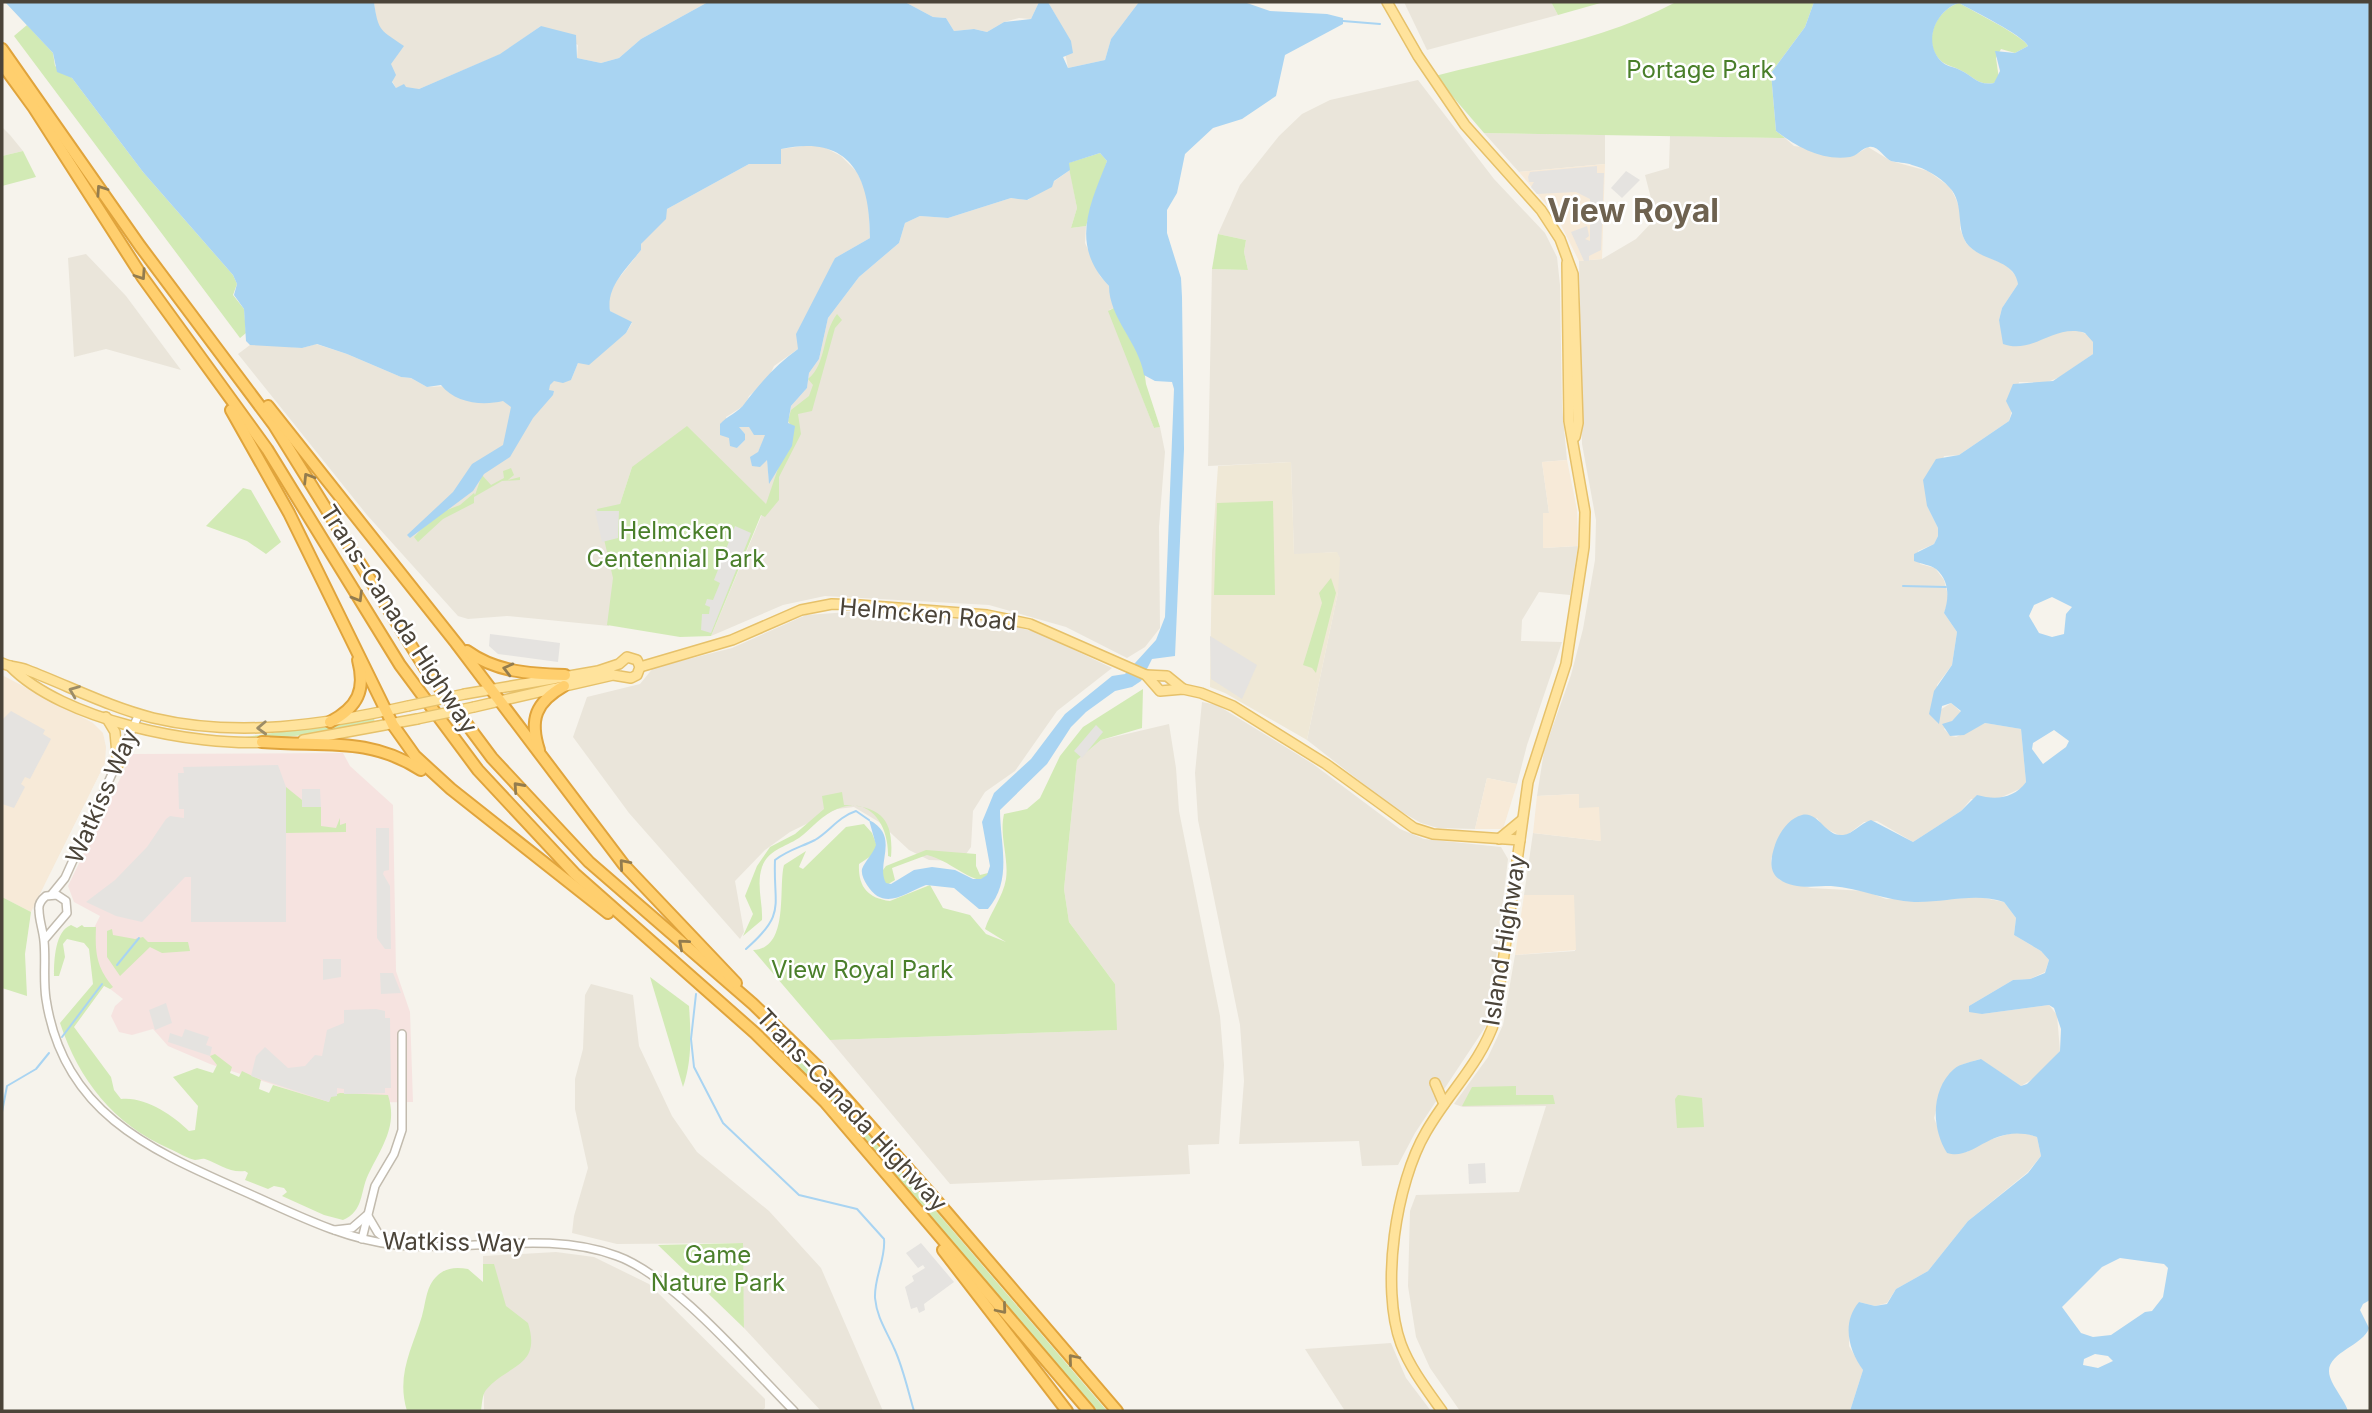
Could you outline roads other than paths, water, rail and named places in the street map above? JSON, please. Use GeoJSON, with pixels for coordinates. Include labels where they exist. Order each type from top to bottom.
{"type":"FeatureCollection","features":[{"type":"Feature","properties":{"kind":"highway","name":"Trans-Canada Highway"},"geometry":{"type":"LineString","coordinates":[[2,49],[140,246],[274,425],[425,668],[492,758],[589,862],[753,1004],[846,1098],[1117,1411]]}},
{"type":"Feature","properties":{"kind":"highway","name":"Trans-Canada Highway"},"geometry":{"type":"LineString","coordinates":[[2,64],[34,108],[156,297],[267,449],[400,665],[452,738],[543,844],[794,1070],[1089,1411]]}},
{"type":"Feature","properties":{"kind":"highway"},"geometry":{"type":"LineString","coordinates":[[140,246],[160,264],[249,382],[456,643],[624,865],[730,975],[753,1004]]}},
{"type":"Feature","properties":{"kind":"highway"},"geometry":{"type":"LineString","coordinates":[[156,297],[174,331],[246,433],[393,725],[415,757],[451,789],[639,939],[687,973]]}},
{"type":"Feature","properties":{"kind":"highway"},"geometry":{"type":"LineString","coordinates":[[330,722],[351,709],[362,690],[361,673],[344,625]]}},
{"type":"Feature","properties":{"kind":"highway"},"geometry":{"type":"LineString","coordinates":[[456,643],[493,666],[565,680]]}},
{"type":"Feature","properties":{"kind":"highway"},"geometry":{"type":"LineString","coordinates":[[542,759],[534,732],[534,716],[542,700],[565,680]]}},
{"type":"Feature","properties":{"kind":"highway"},"geometry":{"type":"LineString","coordinates":[[262,742],[370,747],[400,757],[451,789]]}},
{"type":"Feature","properties":{"kind":"highway"},"geometry":{"type":"LineString","coordinates":[[893,1183],[1067,1411]]}},
{"type":"Feature","properties":{"kind":"main road","name":"Island Highway"},"geometry":{"type":"LineString","coordinates":[[1387,2],[1418,56],[1465,125],[1552,225],[1573,274],[1578,423],[1574,440],[1585,516],[1573,635],[1535,755],[1522,820],[1495,1020],[1482,1054],[1444,1104],[1420,1143],[1402,1189],[1396,1217],[1393,1293],[1400,1343],[1415,1372],[1442,1411]]}},
{"type":"Feature","properties":{"kind":"main road","name":"Helmcken Road"},"geometry":{"type":"LineString","coordinates":[[640,664],[732,640],[801,610],[832,604],[1007,618],[1054,632],[1158,680]]}},
{"type":"Feature","properties":{"kind":"main road"},"geometry":{"type":"LineString","coordinates":[[6,665],[20,677],[73,705],[104,716],[197,740],[262,742],[340,735],[501,703],[565,680],[619,664],[627,657],[640,664],[637,674],[625,677],[613,675],[565,680],[491,689],[330,722],[277,727],[203,727],[139,713],[68,689],[24,669],[6,665]]}},
{"type":"Feature","properties":{"kind":"main road"},"geometry":{"type":"LineString","coordinates":[[619,664],[625,677]]}},
{"type":"Feature","properties":{"kind":"main road"},"geometry":{"type":"LineString","coordinates":[[1158,680],[1160,691],[1171,685]]}},
{"type":"Feature","properties":{"kind":"main road"},"geometry":{"type":"LineString","coordinates":[[1158,680],[1183,690],[1209,694],[1233,706],[1326,764],[1414,828],[1433,834],[1520,841]]}},
{"type":"Feature","properties":{"kind":"main road"},"geometry":{"type":"LineString","coordinates":[[104,716],[116,732],[118,765]]}},
{"type":"Feature","properties":{"kind":"main road"},"geometry":{"type":"LineString","coordinates":[[1499,839],[1522,820]]}},
{"type":"Feature","properties":{"kind":"main road"},"geometry":{"type":"LineString","coordinates":[[1444,1104],[1436,1083],[1456,1089]]}},
{"type":"Feature","properties":{"kind":"street","name":"Watkiss Way"},"geometry":{"type":"LineString","coordinates":[[61,897],[65,878],[118,765],[139,713]]}},
{"type":"Feature","properties":{"kind":"street","name":"Watkiss Way"},"geometry":{"type":"LineString","coordinates":[[52,894],[65,878]]}},
{"type":"Feature","properties":{"kind":"street"},"geometry":{"type":"LineString","coordinates":[[44,940],[67,913],[61,897],[52,894],[41,900],[41,916],[48,923],[58,923]]}},
{"type":"Feature","properties":{"kind":"street","name":"Watkiss Way"},"geometry":{"type":"LineString","coordinates":[[41,916],[45,993],[55,1034],[74,1075],[103,1112],[133,1137],[155,1151],[332,1231],[362,1239],[395,1245],[565,1244],[617,1256],[664,1284],[794,1411]]}},
{"type":"Feature","properties":{"kind":"street"},"geometry":{"type":"LineString","coordinates":[[362,1239],[375,1186],[394,1154],[402,1130],[402,1034]]}},
{"type":"Feature","properties":{"kind":"street"},"geometry":{"type":"LineString","coordinates":[[332,1231],[352,1228],[368,1215]]}},
{"type":"Feature","properties":{"kind":"street"},"geometry":{"type":"LineString","coordinates":[[368,1215],[378,1233],[395,1245]]}},
{"type":"Feature","properties":{"kind":"water"},"geometry":{"type":"Polygon","coordinates":[[[5,2],[374,2],[379,25],[390,37],[404,46],[391,64],[396,75],[392,82],[396,88],[404,84],[406,87],[419,89],[500,54],[541,26],[576,35],[577,58],[601,63],[619,58],[641,39],[708,2],[905,2],[933,17],[946,18],[954,31],[974,29],[987,32],[1004,22],[1031,19],[1039,2],[1048,2],[1071,41],[1073,53],[1063,57],[1068,68],[1105,60],[1111,39],[1139,2],[1244,2],[1270,11],[1327,14],[1343,18],[1343,24],[1285,55],[1276,96],[1242,119],[1213,128],[1185,154],[1177,193],[1167,210],[1167,233],[1181,278],[1182,297],[1184,449],[1175,656],[1152,659],[1141,681],[1132,687],[1115,691],[1086,712],[1071,727],[1047,764],[1000,810],[1003,874],[996,898],[988,909],[979,909],[954,888],[926,885],[903,896],[888,899],[880,898],[867,885],[862,869],[876,845],[869,820],[884,834],[886,842],[883,875],[886,883],[891,884],[914,870],[932,867],[955,870],[973,879],[981,879],[987,875],[990,866],[982,822],[994,793],[1031,759],[1065,714],[1112,676],[1125,674],[1156,640],[1165,617],[1174,389],[1172,382],[1155,381],[1144,375],[1136,352],[1114,309],[1109,286],[1097,271],[1090,256],[1086,241],[1089,210],[1107,161],[1100,153],[1069,163],[1070,170],[1054,181],[1052,187],[1027,200],[1011,198],[948,218],[920,216],[905,223],[899,243],[859,277],[828,318],[819,359],[809,373],[807,388],[791,406],[788,423],[795,426],[792,446],[769,484],[767,460],[760,467],[752,466],[750,457],[758,452],[765,435],[754,435],[749,427],[739,427],[745,434],[745,440],[737,448],[730,446],[729,438],[720,435],[720,424],[742,406],[769,374],[798,349],[796,334],[835,258],[870,238],[866,196],[860,179],[851,165],[839,154],[824,148],[805,146],[781,149],[781,164],[749,164],[667,209],[666,219],[641,244],[641,250],[619,278],[611,294],[610,311],[632,322],[626,333],[589,365],[578,363],[571,380],[563,383],[554,381],[549,390],[554,391],[553,395],[533,418],[510,457],[484,474],[473,491],[410,538],[407,535],[453,492],[472,464],[503,445],[511,407],[503,401],[469,402],[454,396],[441,385],[427,387],[411,378],[401,377],[317,344],[302,348],[250,345],[246,341],[244,309],[234,295],[237,284],[233,275],[143,172],[72,78],[57,72],[53,53],[5,2]]]}},
{"type":"Feature","properties":{"kind":"water"},"geometry":{"type":"Polygon","coordinates":[[[1814,2],[2370,2],[2370,1300],[2363,1304],[2360,1310],[2369,1328],[2365,1335],[2337,1356],[2329,1369],[2330,1377],[2348,1411],[1850,1411],[1863,1370],[1849,1337],[1853,1310],[1859,1302],[1875,1306],[1887,1304],[1896,1289],[1928,1271],[1968,1221],[2028,1173],[2041,1156],[2037,1137],[2021,1134],[2007,1134],[1966,1152],[1947,1153],[1936,1121],[1937,1098],[1946,1077],[1956,1067],[1981,1059],[2021,1086],[2027,1084],[2060,1051],[2061,1029],[2054,1008],[2049,1005],[1982,1014],[1969,1012],[1969,1006],[2013,980],[2030,979],[2045,973],[2049,960],[2041,951],[2014,935],[2016,918],[2004,902],[1971,898],[1914,902],[1842,887],[1791,885],[1779,879],[1773,872],[1772,854],[1785,827],[1802,815],[1813,817],[1837,835],[1854,831],[1871,820],[1913,842],[1961,811],[1977,795],[2004,797],[2016,792],[2026,782],[2021,729],[1985,723],[1964,735],[1950,736],[1942,724],[1952,721],[1961,711],[1951,703],[1942,706],[1939,724],[1929,714],[1934,691],[1952,665],[1957,632],[1944,613],[1947,596],[1941,574],[1934,568],[1914,561],[1914,554],[1934,544],[1938,536],[1938,528],[1927,506],[1923,480],[1936,459],[1959,455],[2009,421],[2012,413],[2006,401],[2013,384],[2053,381],[2093,354],[2093,342],[2085,333],[2074,331],[2024,346],[2003,344],[1999,320],[2002,308],[2018,284],[2015,276],[2005,265],[1969,246],[1962,232],[1954,194],[1937,176],[1907,163],[1891,161],[1872,147],[1850,157],[1820,155],[1776,131],[1771,73],[1805,27],[1814,2]],[[1959,3],[1938,19],[1934,27],[1932,35],[1935,52],[1945,64],[1980,82],[1994,83],[2000,71],[1995,51],[2015,53],[2028,46],[2008,30],[1959,3]],[[2052,597],[2034,605],[2029,616],[2039,633],[2052,637],[2064,634],[2066,614],[2072,607],[2052,597]],[[2054,730],[2033,743],[2032,749],[2043,764],[2066,747],[2069,741],[2054,730]],[[2120,1258],[2102,1267],[2062,1307],[2081,1333],[2093,1337],[2111,1335],[2145,1312],[2152,1311],[2163,1297],[2168,1268],[2164,1264],[2120,1258]],[[2095,1354],[2084,1359],[2083,1365],[2098,1368],[2113,1361],[2108,1356],[2095,1354]]]}},
{"type":"Feature","properties":{"kind":"waterway"},"geometry":{"type":"LineString","coordinates":[[1343,21],[1380,24]]}},
{"type":"Feature","properties":{"kind":"waterway"},"geometry":{"type":"LineString","coordinates":[[1903,586],[1946,587]]}},
{"type":"Feature","properties":{"kind":"waterway"},"geometry":{"type":"LineString","coordinates":[[746,949],[768,927],[773,917],[776,899],[775,860],[815,840],[839,820],[856,811],[869,820]]}},
{"type":"Feature","properties":{"kind":"waterway"},"geometry":{"type":"LineString","coordinates":[[117,965],[139,938]]}},
{"type":"Feature","properties":{"kind":"waterway"},"geometry":{"type":"LineString","coordinates":[[62,1037],[102,984]]}},
{"type":"Feature","properties":{"kind":"waterway"},"geometry":{"type":"LineString","coordinates":[[696,994],[691,1039],[694,1067],[723,1123],[799,1195],[857,1209],[884,1239],[875,1290],[876,1305],[900,1363],[914,1411]]}},
{"type":"Feature","properties":{"kind":"waterway"},"geometry":{"type":"LineString","coordinates":[[2,1112],[7,1086],[36,1069],[49,1053]]}},
{"type":"Feature","properties":{"kind":"district","name":"View Royal"},"geometry":{"type":"Point","coordinates":[1633,210]}},
{"type":"Feature","properties":{"kind":"park label","name":"Portage Park"},"geometry":{"type":"Point","coordinates":[1700,69]}},
{"type":"Feature","properties":{"kind":"park label","name":"Helmcken Centennial Park"},"geometry":{"type":"Point","coordinates":[676,544]}},
{"type":"Feature","properties":{"kind":"park label","name":"View Royal Park"},"geometry":{"type":"Point","coordinates":[862,969]}},
{"type":"Feature","properties":{"kind":"park label","name":"Game Nature Park"},"geometry":{"type":"Point","coordinates":[718,1268]}}]}
